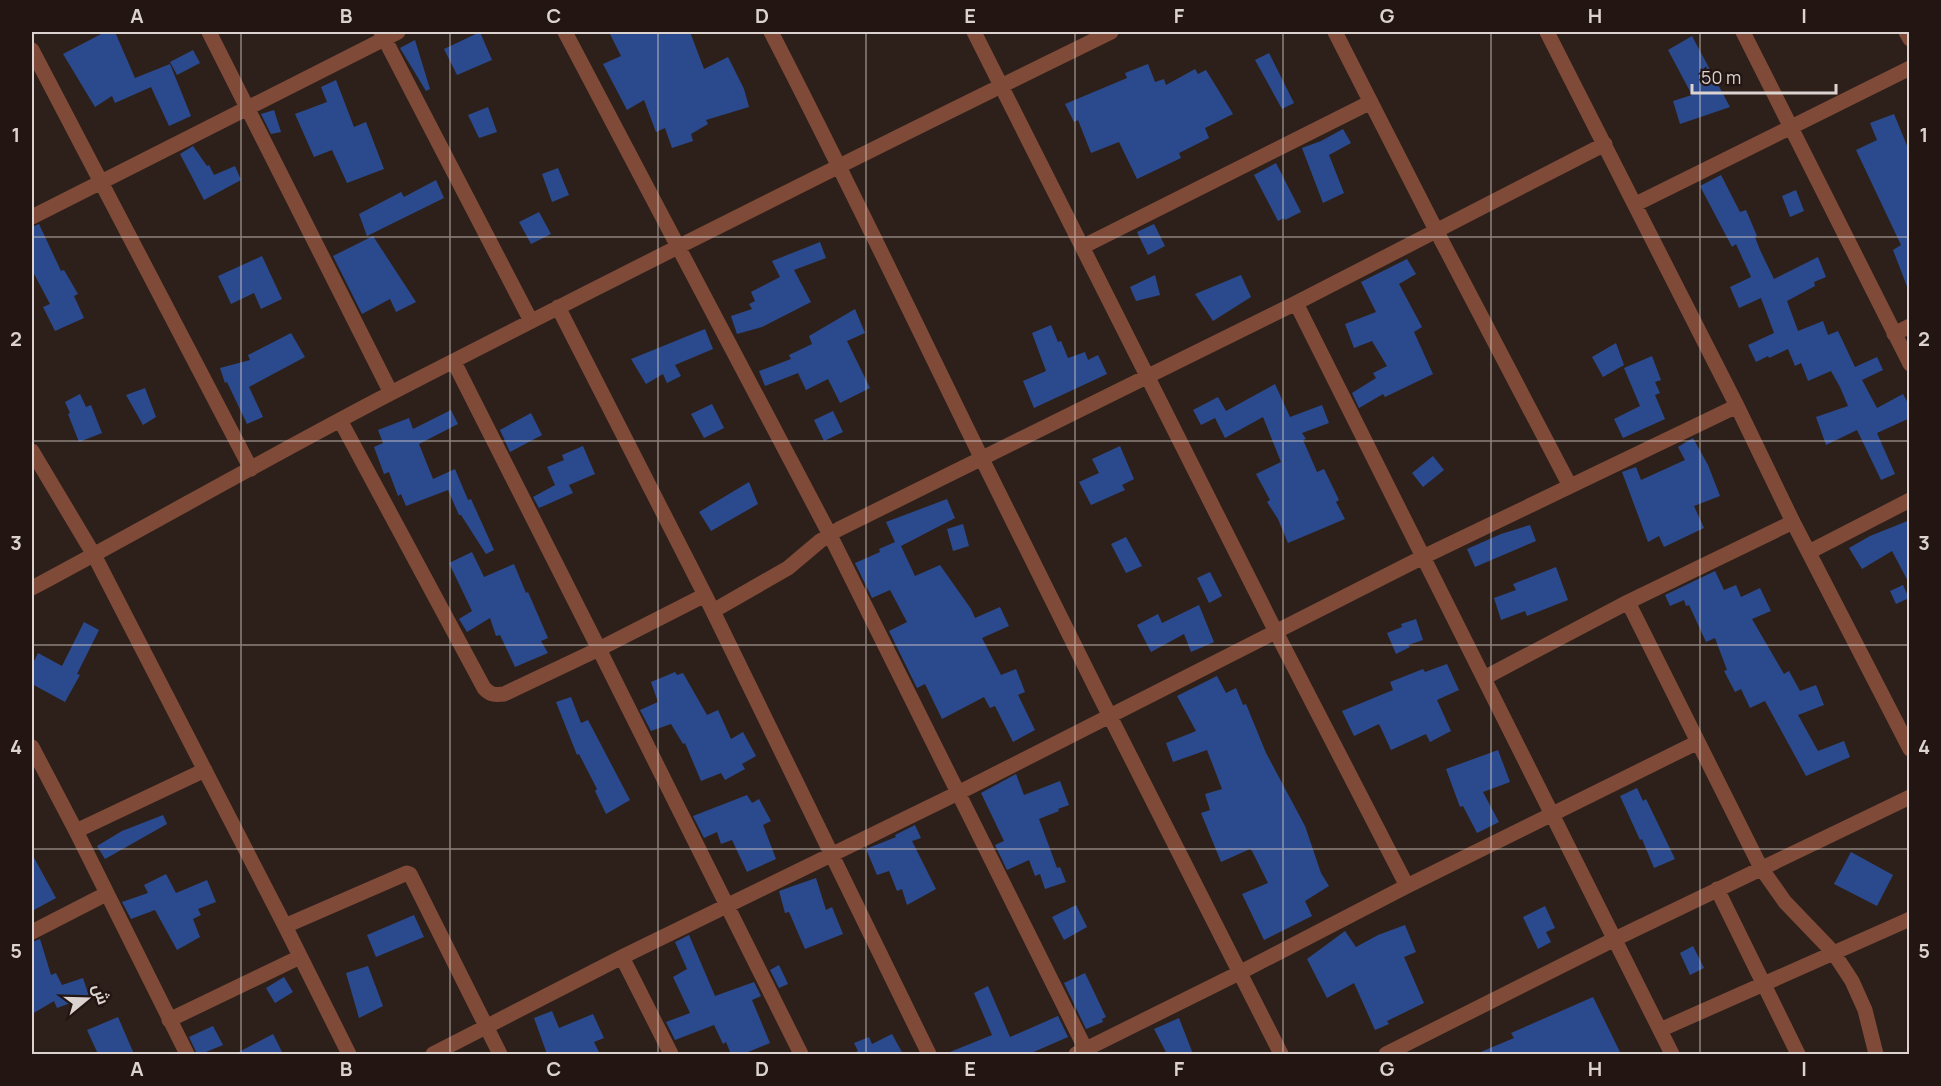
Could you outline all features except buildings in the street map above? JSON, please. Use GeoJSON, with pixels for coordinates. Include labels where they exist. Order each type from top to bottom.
{"type":"FeatureCollection","features":[{"type":"Feature","properties":{"kind":"street"},"geometry":{"type":"LineString","coordinates":[[209,32],[391,393]]}},
{"type":"Feature","properties":{"kind":"street"},"geometry":{"type":"LineString","coordinates":[[565,32],[830,535],[1083,1053],[1407,886],[1698,742]]}},
{"type":"Feature","properties":{"kind":"street"},"geometry":{"type":"LineString","coordinates":[[771,32],[840,165],[1109,716],[1281,1054]]}},
{"type":"Feature","properties":{"kind":"street"},"geometry":{"type":"LineString","coordinates":[[974,32],[1276,632],[1407,886]]}},
{"type":"Feature","properties":{"kind":"street"},"geometry":{"type":"LineString","coordinates":[[32,588],[340,420],[558,307],[840,165],[1112,32]]}},
{"type":"Feature","properties":{"kind":"street"},"geometry":{"type":"LineString","coordinates":[[1335,32],[1570,486]]}},
{"type":"Feature","properties":{"kind":"street"},"geometry":{"type":"LineString","coordinates":[[1547,32],[1636,204],[1793,522],[1910,749]]}},
{"type":"Feature","properties":{"kind":"street"},"geometry":{"type":"LineString","coordinates":[[1743,32],[1910,364]]}},
{"type":"Feature","properties":{"kind":"street"},"geometry":{"type":"LineString","coordinates":[[1906,32],[1910,39]]}},
{"type":"Feature","properties":{"kind":"street"},"geometry":{"type":"LineString","coordinates":[[32,217],[388,34],[531,321]]}},
{"type":"Feature","properties":{"kind":"street"},"geometry":{"type":"LineString","coordinates":[[32,50],[250,469]]}},
{"type":"Feature","properties":{"kind":"street"},"geometry":{"type":"LineString","coordinates":[[1636,204],[1910,68]]}},
{"type":"Feature","properties":{"kind":"street"},"geometry":{"type":"LineString","coordinates":[[1082,247],[1371,102]]}},
{"type":"Feature","properties":{"kind":"street"},"geometry":{"type":"LineString","coordinates":[[713,611],[788,568],[830,535],[1148,378],[1605,144]]}},
{"type":"Feature","properties":{"kind":"street"},"geometry":{"type":"LineString","coordinates":[[1296,303],[1672,1054]]}},
{"type":"Feature","properties":{"kind":"street"},"geometry":{"type":"LineString","coordinates":[[558,307],[713,611],[929,1054]]}},
{"type":"Feature","properties":{"kind":"street"},"geometry":{"type":"LineString","coordinates":[[1894,334],[1910,326]]}},
{"type":"Feature","properties":{"kind":"street"},"geometry":{"type":"LineString","coordinates":[[454,362],[801,1054]]}},
{"type":"Feature","properties":{"kind":"street"},"geometry":{"type":"LineString","coordinates":[[433,1054],[622,957],[958,793],[1423,558],[1737,406]]}},
{"type":"Feature","properties":{"kind":"street"},"geometry":{"type":"LineString","coordinates":[[340,420],[489,694],[504,694],[705,595]]}},
{"type":"Feature","properties":{"kind":"street"},"geometry":{"type":"LineString","coordinates":[[32,451],[94,555],[349,1054]]}},
{"type":"Feature","properties":{"kind":"street"},"geometry":{"type":"LineString","coordinates":[[1809,552],[1910,500]]}},
{"type":"Feature","properties":{"kind":"street"},"geometry":{"type":"LineString","coordinates":[[1484,678],[1628,602],[1793,522]]}},
{"type":"Feature","properties":{"kind":"street"},"geometry":{"type":"LineString","coordinates":[[1628,602],[1761,868],[1785,902],[1833,952],[1852,981],[1865,1010],[1876,1054]]}},
{"type":"Feature","properties":{"kind":"street"},"geometry":{"type":"LineString","coordinates":[[32,747],[187,1054]]}},
{"type":"Feature","properties":{"kind":"street"},"geometry":{"type":"LineString","coordinates":[[76,831],[205,770]]}},
{"type":"Feature","properties":{"kind":"street"},"geometry":{"type":"LineString","coordinates":[[1386,1054],[1615,939],[1910,797]]}},
{"type":"Feature","properties":{"kind":"street"},"geometry":{"type":"LineString","coordinates":[[285,926],[407,873],[410,874],[500,1054]]}},
{"type":"Feature","properties":{"kind":"street"},"geometry":{"type":"LineString","coordinates":[[1717,889],[1798,1054]]}},
{"type":"Feature","properties":{"kind":"street"},"geometry":{"type":"LineString","coordinates":[[32,932],[106,894]]}},
{"type":"Feature","properties":{"kind":"street"},"geometry":{"type":"LineString","coordinates":[[1660,1030],[1910,919]]}},
{"type":"Feature","properties":{"kind":"street"},"geometry":{"type":"LineString","coordinates":[[169,1020],[300,957]]}},
{"type":"Feature","properties":{"kind":"street"},"geometry":{"type":"LineString","coordinates":[[622,957],[671,1054]]}}]}
